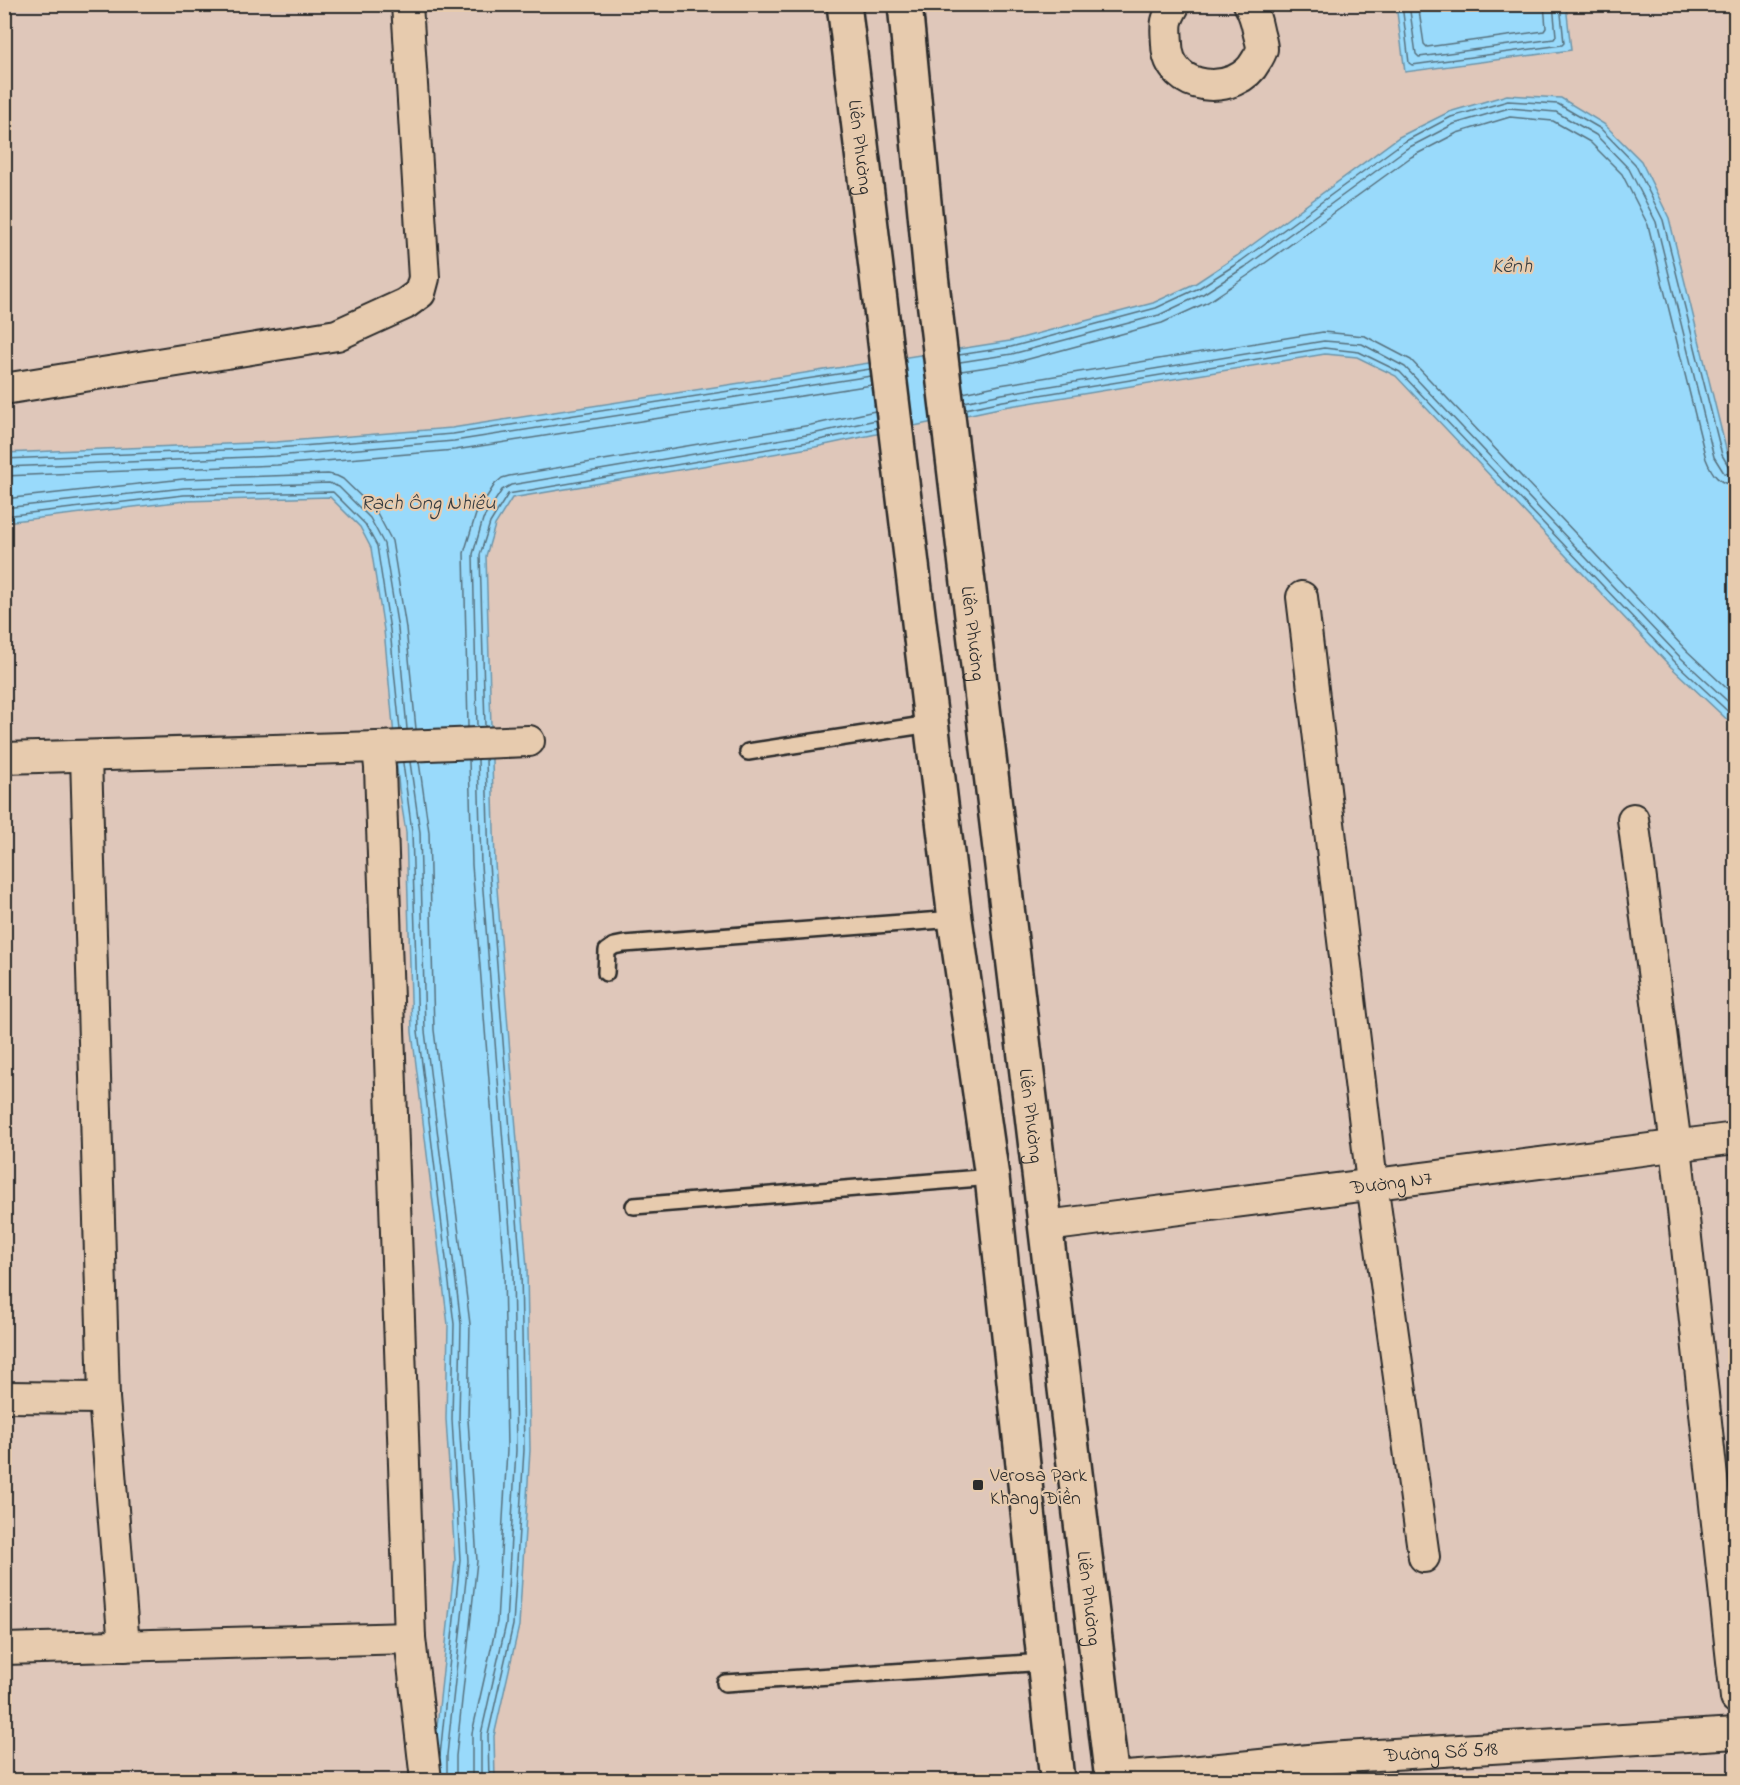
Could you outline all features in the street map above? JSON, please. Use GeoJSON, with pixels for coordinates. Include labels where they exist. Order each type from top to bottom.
{"type":"FeatureCollection","features":[{"type":"Feature","properties":{"kind":"street"},"geometry":{"type":"LineString","coordinates":[[4,389],[337,335],[405,304],[420,293],[424,278],[407,4]]}},
{"type":"Feature","properties":{"kind":"street","name":"Liên Phường"},"geometry":{"type":"LineString","coordinates":[[844,4],[930,724]]}},
{"type":"Feature","properties":{"kind":"street","name":"Liên Phường"},"geometry":{"type":"LineString","coordinates":[[904,4],[931,275],[1112,1779]]}},
{"type":"Feature","properties":{"kind":"street"},"geometry":{"type":"LineString","coordinates":[[1175,4],[1166,20],[1167,51],[1174,70],[1192,83],[1213,86],[1233,81],[1252,69],[1262,50],[1255,14],[1248,4]]}},
{"type":"Feature","properties":{"kind":"street"},"geometry":{"type":"LineString","coordinates":[[1302,597],[1372,1184],[1424,1557]]}},
{"type":"Feature","properties":{"kind":"street"},"geometry":{"type":"LineString","coordinates":[[930,724],[992,1177],[1057,1780]]}},
{"type":"Feature","properties":{"kind":"street"},"geometry":{"type":"LineString","coordinates":[[4,758],[529,741]]}},
{"type":"Feature","properties":{"kind":"street"},"geometry":{"type":"LineString","coordinates":[[385,747],[381,791],[410,1638],[426,1780]]}},
{"type":"Feature","properties":{"kind":"street"},"geometry":{"type":"LineString","coordinates":[[86,756],[104,1398],[124,1646]]}},
{"type":"Feature","properties":{"kind":"street"},"geometry":{"type":"LineString","coordinates":[[1633,819],[1676,1146],[1736,1698]]}},
{"type":"Feature","properties":{"kind":"street","name":"Đường N7"},"geometry":{"type":"LineString","coordinates":[[1046,1226],[1736,1138]]}},
{"type":"Feature","properties":{"kind":"street"},"geometry":{"type":"LineString","coordinates":[[4,1397],[104,1398]]}},
{"type":"Feature","properties":{"kind":"street"},"geometry":{"type":"LineString","coordinates":[[4,1649],[410,1638]]}},
{"type":"Feature","properties":{"kind":"street","name":"Đường Số 518"},"geometry":{"type":"LineString","coordinates":[[1112,1779],[1328,1758],[1736,1732]]}},
{"type":"Feature","properties":{"kind":"lane"},"geometry":{"type":"LineString","coordinates":[[748,752],[930,724]]}},
{"type":"Feature","properties":{"kind":"lane"},"geometry":{"type":"LineString","coordinates":[[606,973],[608,951],[614,946],[624,944],[955,919]]}},
{"type":"Feature","properties":{"kind":"lane"},"geometry":{"type":"LineString","coordinates":[[634,1206],[992,1177]]}},
{"type":"Feature","properties":{"kind":"lane"},"geometry":{"type":"LineString","coordinates":[[725,1683],[1045,1662]]}},
{"type":"Feature","properties":{"kind":"water"},"geometry":{"type":"Polygon","coordinates":[[[1396,5],[1566,5],[1571,50],[1405,72],[1396,5]]]}},
{"type":"Feature","properties":{"kind":"water"},"geometry":{"type":"Polygon","coordinates":[[[1507,95],[1561,98],[1604,124],[1641,161],[1669,218],[1727,453],[1735,467],[1735,727],[1671,667],[1396,376],[1357,357],[1325,354],[1004,407],[815,447],[512,498],[495,525],[486,556],[495,863],[527,1268],[530,1450],[519,1626],[494,1736],[495,1780],[433,1780],[455,1560],[446,1419],[448,1325],[412,1032],[406,832],[399,789],[384,630],[371,548],[360,527],[330,497],[185,501],[5,522],[4,453],[276,442],[452,428],[1010,341],[1153,303],[1196,283],[1237,256],[1399,137],[1449,112],[1507,95]]]}},
{"type":"Feature","properties":{"kind":"place","name":"Verosa Park Khang Điền"},"geometry":{"type":"Point","coordinates":[978,1485]}},
{"type":"Feature","properties":{"kind":"water label","name":"Kênh"},"geometry":{"type":"Point","coordinates":[1512,265]}},
{"type":"Feature","properties":{"kind":"water label","name":"Rạch Ông Nhiêu"},"geometry":{"type":"Point","coordinates":[428,502]}}]}
